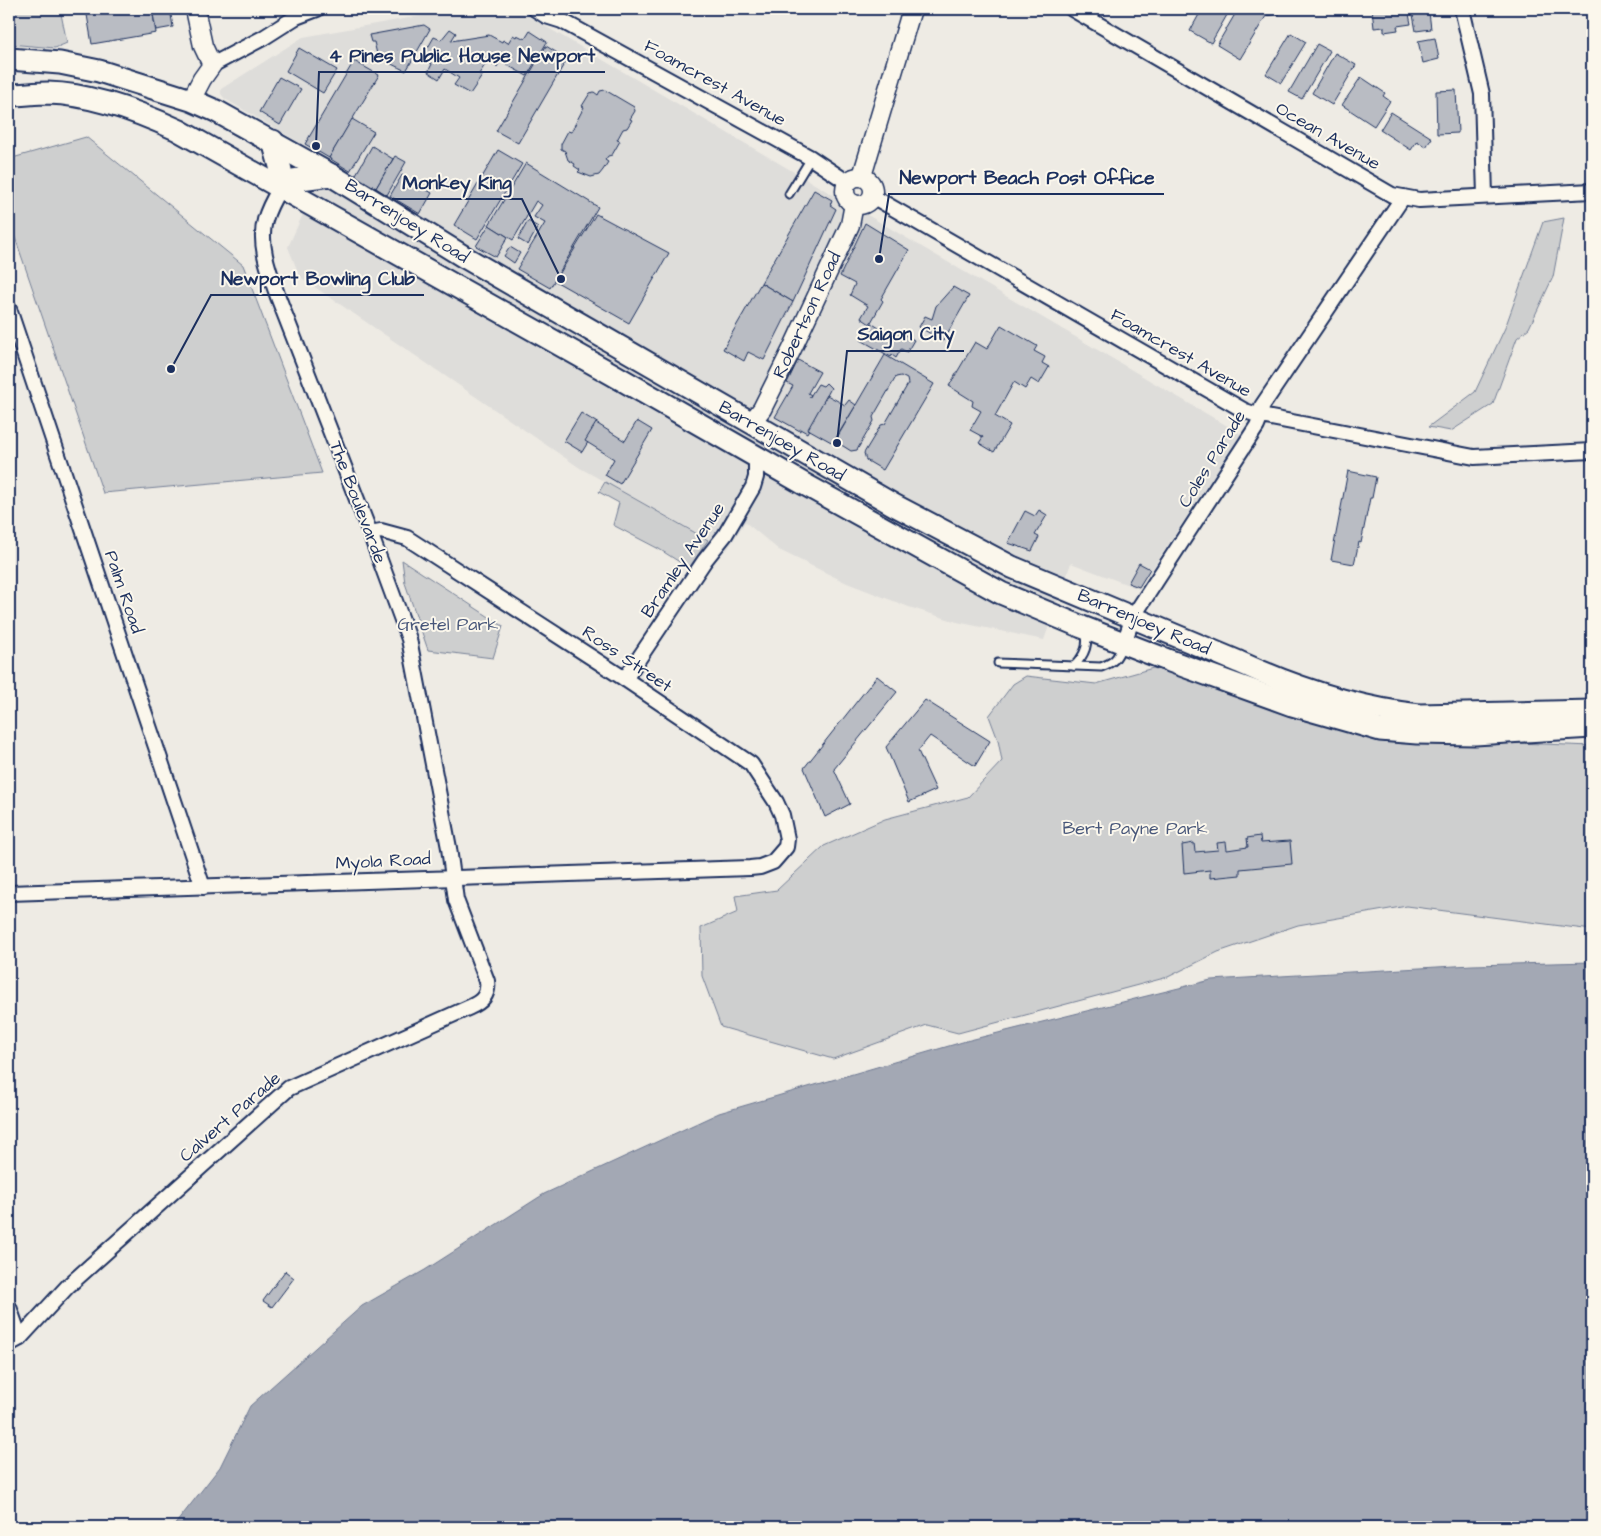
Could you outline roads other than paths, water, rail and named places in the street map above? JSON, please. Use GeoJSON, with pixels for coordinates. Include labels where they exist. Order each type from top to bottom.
{"type":"FeatureCollection","features":[{"type":"Feature","properties":{"kind":"main road","name":"Barrenjoey Road"},"geometry":{"type":"LineString","coordinates":[[9,59],[60,63],[99,71],[191,100],[216,111],[273,141],[466,258],[894,505],[1012,567],[1274,678],[1313,692],[1400,713],[1419,715],[1592,711]]}},
{"type":"Feature","properties":{"kind":"main road","name":"Barrenjoey Road"},"geometry":{"type":"LineString","coordinates":[[9,96],[48,93],[88,98],[122,107],[178,130],[756,457],[1001,593],[1082,627],[1292,705],[1380,730],[1475,734],[1592,727]]}},
{"type":"Feature","properties":{"kind":"main road"},"geometry":{"type":"LineString","coordinates":[[178,130],[191,100]]}},
{"type":"Feature","properties":{"kind":"main road"},"geometry":{"type":"LineString","coordinates":[[273,141],[281,170],[280,188]]}},
{"type":"Feature","properties":{"kind":"main road"},"geometry":{"type":"LineString","coordinates":[[280,188],[293,180],[331,175]]}},
{"type":"Feature","properties":{"kind":"street"},"geometry":{"type":"LineString","coordinates":[[195,9],[203,46],[212,65]]}},
{"type":"Feature","properties":{"kind":"street"},"geometry":{"type":"LineString","coordinates":[[191,100],[212,65],[258,41],[296,17],[317,9]]}},
{"type":"Feature","properties":{"kind":"street","name":"Foamcrest Avenue"},"geometry":{"type":"LineString","coordinates":[[535,9],[546,16],[562,21],[811,158],[855,179]]}},
{"type":"Feature","properties":{"kind":"street","name":"Foamcrest Avenue"},"geometry":{"type":"LineString","coordinates":[[552,9],[562,21]]}},
{"type":"Feature","properties":{"kind":"street"},"geometry":{"type":"LineString","coordinates":[[855,179],[870,182],[873,187],[872,196],[865,204],[854,204],[845,196],[844,192],[855,179],[912,9]]}},
{"type":"Feature","properties":{"kind":"street","name":"Ocean Avenue"},"geometry":{"type":"LineString","coordinates":[[1072,9],[1392,195],[1419,200],[1592,191]]}},
{"type":"Feature","properties":{"kind":"street"},"geometry":{"type":"LineString","coordinates":[[1462,9],[1482,94],[1485,196]]}},
{"type":"Feature","properties":{"kind":"street","name":"The Boulevarde"},"geometry":{"type":"LineString","coordinates":[[280,188],[264,221],[263,237],[268,268],[409,639],[453,877]]}},
{"type":"Feature","properties":{"kind":"street","name":"Foamcrest Avenue"},"geometry":{"type":"LineString","coordinates":[[872,196],[1245,411],[1261,416],[1474,457],[1592,451]]}},
{"type":"Feature","properties":{"kind":"street","name":"Coles Parade"},"geometry":{"type":"LineString","coordinates":[[1124,643],[1133,617],[1257,426],[1262,406],[1403,197]]}},
{"type":"Feature","properties":{"kind":"street","name":"Robertson Road"},"geometry":{"type":"LineString","coordinates":[[752,423],[762,409],[795,343],[850,225],[854,204]]}},
{"type":"Feature","properties":{"kind":"street","name":"Palm Road"},"geometry":{"type":"LineString","coordinates":[[9,308],[203,887]]}},
{"type":"Feature","properties":{"kind":"street","name":"Bramley Avenue"},"geometry":{"type":"LineString","coordinates":[[625,679],[705,560],[725,535],[753,487],[756,476],[756,457]]}},
{"type":"Feature","properties":{"kind":"street","name":"Ross Street"},"geometry":{"type":"LineString","coordinates":[[370,533],[381,531],[407,538],[625,679],[751,764],[762,778],[782,815],[787,839],[786,847],[778,857],[773,862],[760,867]]}},
{"type":"Feature","properties":{"kind":"street","name":"Myola Road"},"geometry":{"type":"LineString","coordinates":[[9,893],[760,867]]}},
{"type":"Feature","properties":{"kind":"street","name":"Calvert Parade"},"geometry":{"type":"LineString","coordinates":[[14,1341],[68,1286],[289,1088],[470,1008],[483,999],[487,992],[487,981],[456,900],[453,877]]}},
{"type":"Feature","properties":{"kind":"street"},"geometry":{"type":"LineString","coordinates":[[9,1307],[14,1341]]}},
{"type":"Feature","properties":{"kind":"lane"},"geometry":{"type":"LineString","coordinates":[[789,194],[811,158]]}},
{"type":"Feature","properties":{"kind":"lane"},"geometry":{"type":"LineString","coordinates":[[1074,666],[1086,649],[1088,640],[1082,627]]}},
{"type":"Feature","properties":{"kind":"lane"},"geometry":{"type":"LineString","coordinates":[[998,663],[1100,667],[1110,664],[1117,658],[1124,643]]}},
{"type":"Feature","properties":{"kind":"place","name":"4 Pines Public House Newport"},"geometry":{"type":"Point","coordinates":[316,146]}},
{"type":"Feature","properties":{"kind":"place","name":"Newport Beach Post Office"},"geometry":{"type":"Point","coordinates":[879,259]}},
{"type":"Feature","properties":{"kind":"place","name":"Monkey King"},"geometry":{"type":"Point","coordinates":[561,279]}},
{"type":"Feature","properties":{"kind":"place","name":"Newport Bowling Club"},"geometry":{"type":"Point","coordinates":[171,369]}},
{"type":"Feature","properties":{"kind":"place","name":"Saigon City"},"geometry":{"type":"Point","coordinates":[837,443]}},
{"type":"Feature","properties":{"kind":"park label","name":"Gretel Park"},"geometry":{"type":"Point","coordinates":[448,624]}},
{"type":"Feature","properties":{"kind":"park label","name":"Bert Payne Park"},"geometry":{"type":"Point","coordinates":[1135,828]}}]}
